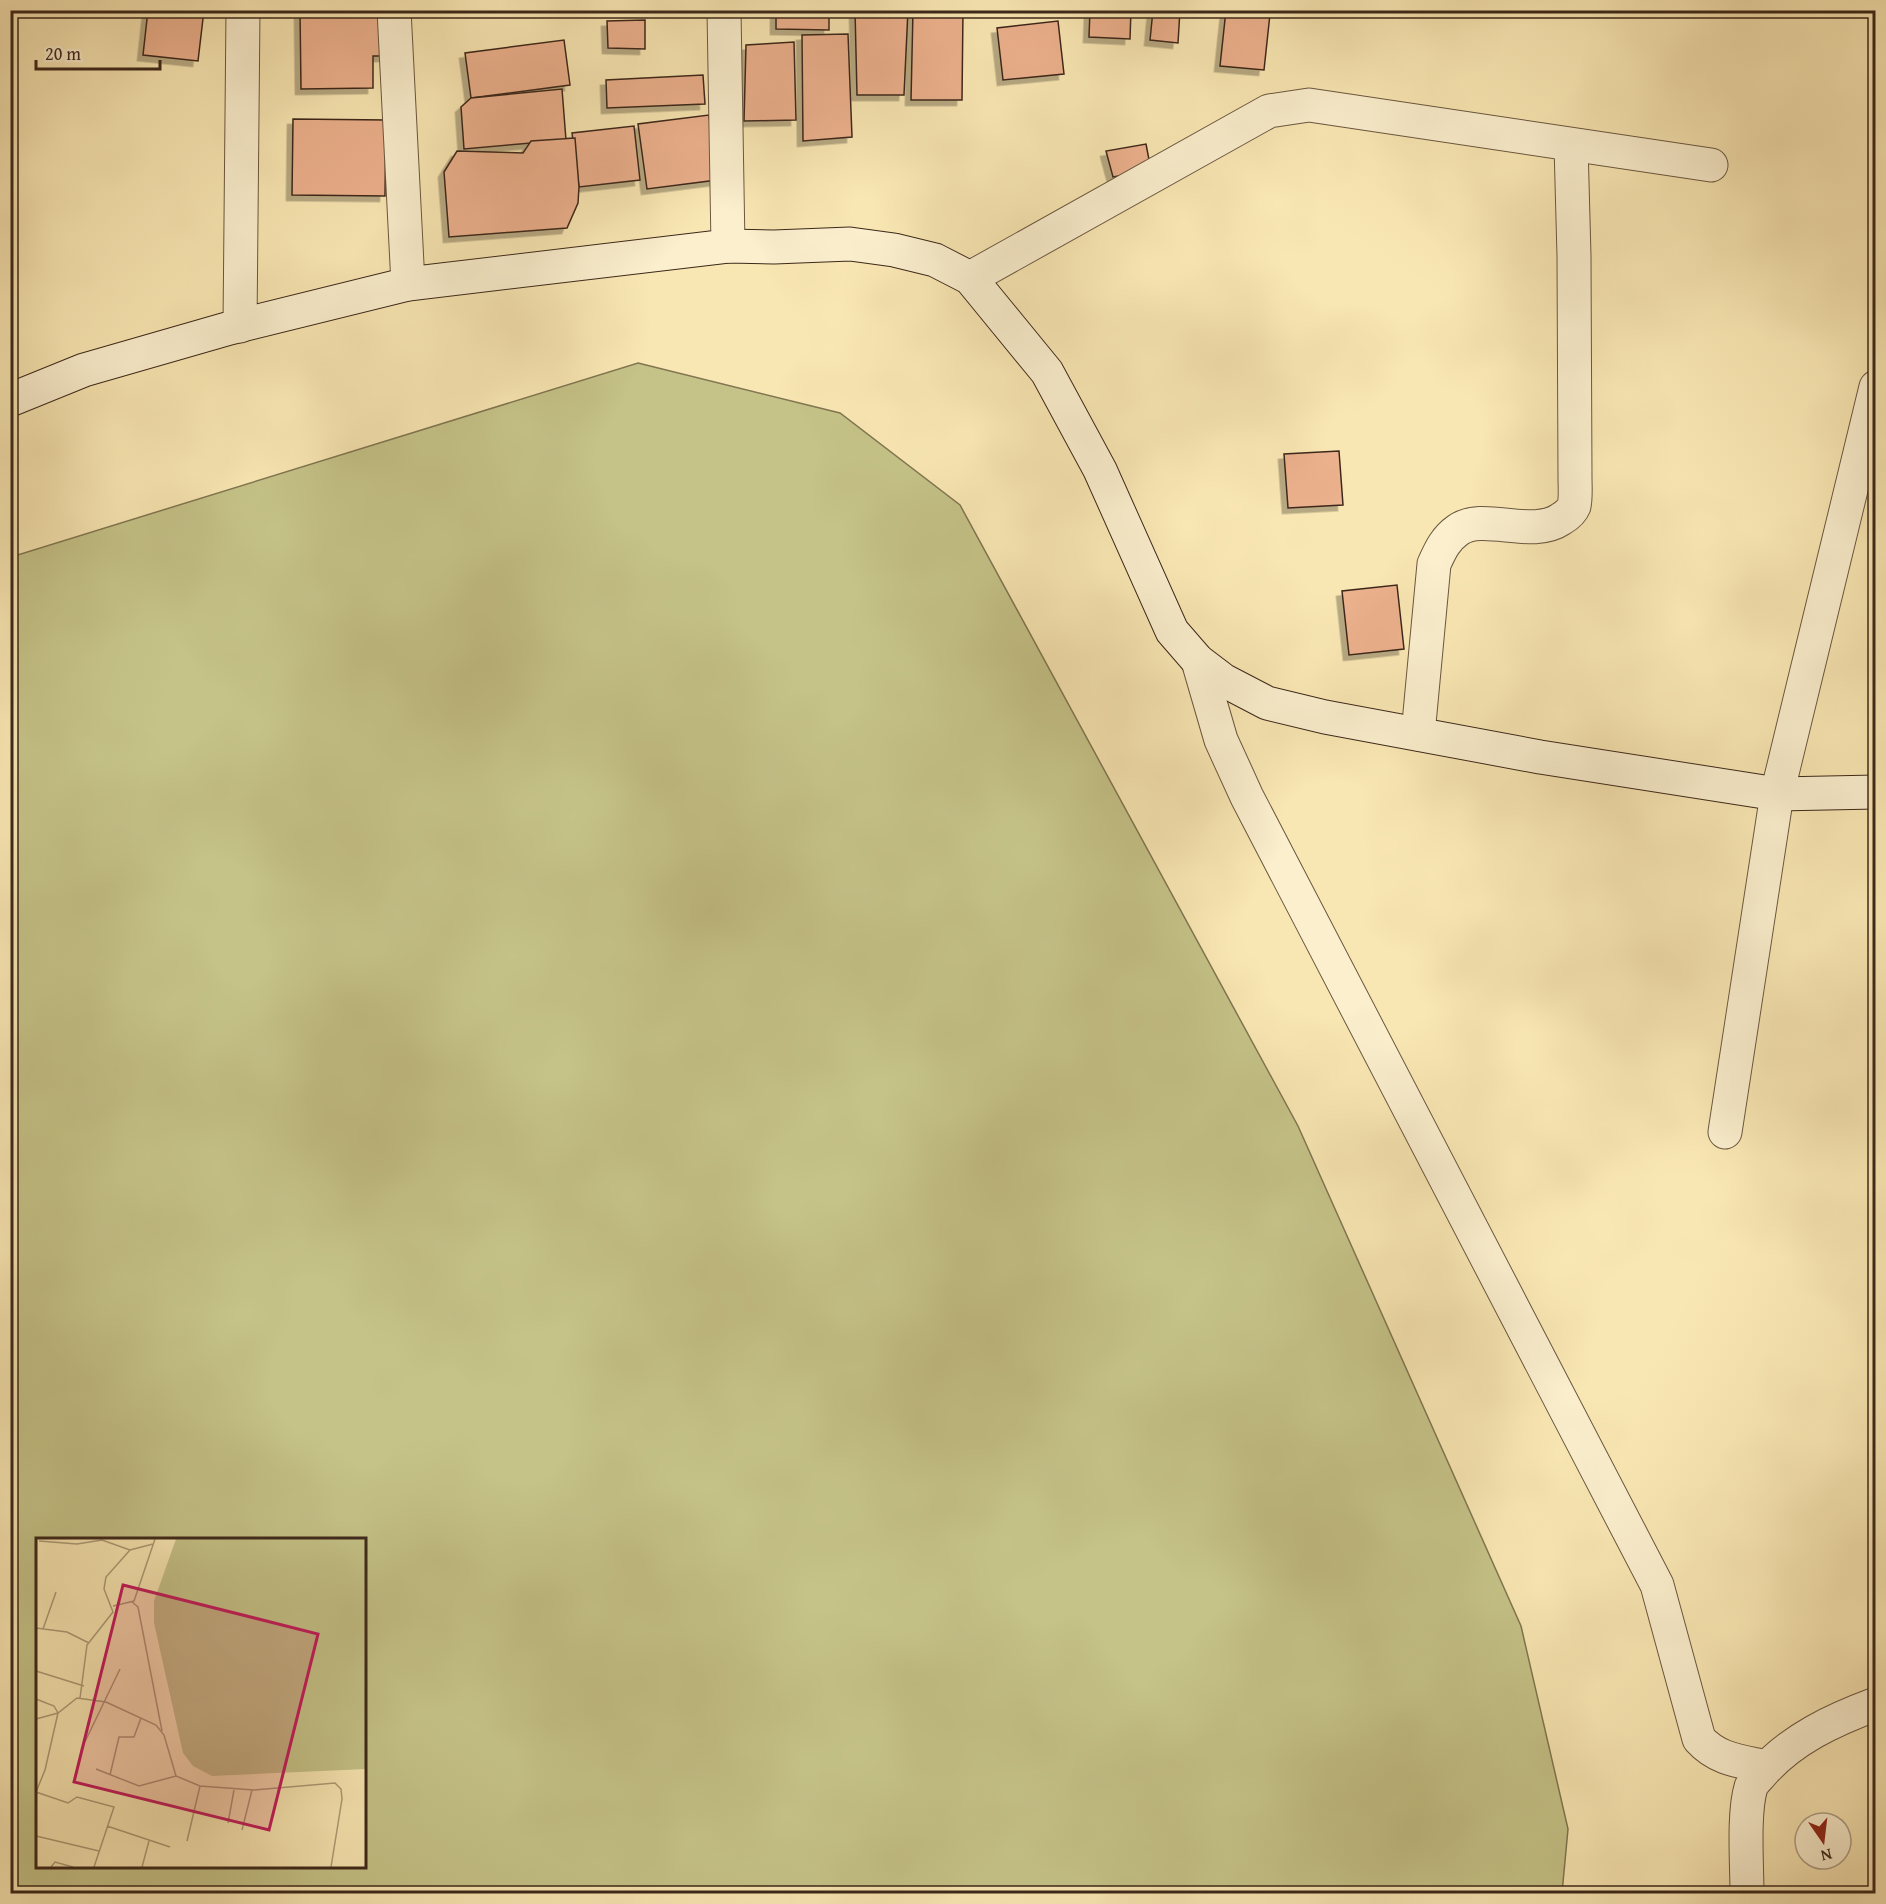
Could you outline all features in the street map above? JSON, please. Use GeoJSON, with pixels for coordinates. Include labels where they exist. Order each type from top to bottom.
{"type":"FeatureCollection","features":[{"type":"Feature","properties":{"kind":"street"},"geometry":{"type":"LineString","coordinates":[[240,326],[243,10]]}},
{"type":"Feature","properties":{"kind":"street"},"geometry":{"type":"LineString","coordinates":[[394,10],[408,284]]}},
{"type":"Feature","properties":{"kind":"street"},"geometry":{"type":"LineString","coordinates":[[723,10],[728,246]]}},
{"type":"Feature","properties":{"kind":"street"},"geometry":{"type":"LineString","coordinates":[[970,278],[1269,111],[1309,105],[1711,165]]}},
{"type":"Feature","properties":{"kind":"street"},"geometry":{"type":"LineString","coordinates":[[1418,734],[1434,564],[1444,543],[1459,529],[1480,524],[1528,527],[1553,524],[1566,516],[1574,507],[1575,256],[1571,145]]}},
{"type":"Feature","properties":{"kind":"street"},"geometry":{"type":"LineString","coordinates":[[10,400],[84,370],[240,326],[408,284],[728,246],[850,244],[894,250],[935,260],[970,278],[1047,372],[1100,470],[1172,631],[1198,661],[1223,680],[1266,703],[1325,717],[1540,757],[1778,794],[1875,792]]}},
{"type":"Feature","properties":{"kind":"street"},"geometry":{"type":"LineString","coordinates":[[1725,1132],[1778,794],[1875,387]]}},
{"type":"Feature","properties":{"kind":"street"},"geometry":{"type":"LineString","coordinates":[[1198,661],[1221,740],[1247,797],[1657,1586],[1699,1738],[1708,1750],[1722,1757],[1767,1767]]}},
{"type":"Feature","properties":{"kind":"street"},"geometry":{"type":"LineString","coordinates":[[1747,1893],[1748,1815],[1751,1785],[1767,1767],[1797,1741],[1844,1716],[1875,1704]]}},
{"type":"Feature","properties":{"kind":"shaded area"},"geometry":{"type":"Polygon","coordinates":[[[638,363],[840,413],[960,505],[1298,1126],[1521,1626],[1568,1829],[1562,1893],[11,1893],[11,557],[638,363]]]}},
{"type":"Feature","properties":{"kind":"building"},"geometry":{"type":"Polygon","coordinates":[[[148,10],[204,10],[198,61],[143,55],[148,10]]]}},
{"type":"Feature","properties":{"kind":"building"},"geometry":{"type":"Polygon","coordinates":[[[776,10],[829,10],[829,30],[776,29],[776,10]]]}},
{"type":"Feature","properties":{"kind":"building"},"geometry":{"type":"Polygon","coordinates":[[[855,10],[908,10],[904,95],[857,95],[855,10]]]}},
{"type":"Feature","properties":{"kind":"building"},"geometry":{"type":"Polygon","coordinates":[[[913,10],[963,10],[962,100],[911,100],[913,10]]]}},
{"type":"Feature","properties":{"kind":"building"},"geometry":{"type":"Polygon","coordinates":[[[1090,10],[1131,10],[1130,39],[1089,37],[1090,10]]]}},
{"type":"Feature","properties":{"kind":"building"},"geometry":{"type":"Polygon","coordinates":[[[1153,10],[1180,10],[1178,43],[1150,40],[1153,10]]]}},
{"type":"Feature","properties":{"kind":"building"},"geometry":{"type":"Polygon","coordinates":[[[1226,10],[1270,14],[1264,70],[1220,66],[1226,10]]]}},
{"type":"Feature","properties":{"kind":"building"},"geometry":{"type":"Polygon","coordinates":[[[389,11],[389,56],[373,56],[373,88],[301,89],[300,12],[389,11]]]}},
{"type":"Feature","properties":{"kind":"building"},"geometry":{"type":"Polygon","coordinates":[[[645,20],[645,49],[608,48],[607,21],[645,20]]]}},
{"type":"Feature","properties":{"kind":"building"},"geometry":{"type":"Polygon","coordinates":[[[1058,21],[1064,74],[1003,80],[997,28],[1058,21]]]}},
{"type":"Feature","properties":{"kind":"building"},"geometry":{"type":"Polygon","coordinates":[[[848,34],[852,137],[803,141],[802,35],[848,34]]]}},
{"type":"Feature","properties":{"kind":"building"},"geometry":{"type":"Polygon","coordinates":[[[564,40],[570,85],[471,98],[465,53],[564,40]]]}},
{"type":"Feature","properties":{"kind":"building"},"geometry":{"type":"Polygon","coordinates":[[[794,42],[796,120],[744,121],[746,45],[794,42]]]}},
{"type":"Feature","properties":{"kind":"building"},"geometry":{"type":"Polygon","coordinates":[[[703,75],[705,104],[607,108],[606,80],[703,75]]]}},
{"type":"Feature","properties":{"kind":"building"},"geometry":{"type":"Polygon","coordinates":[[[562,89],[566,140],[464,149],[461,107],[471,98],[562,89]]]}},
{"type":"Feature","properties":{"kind":"building"},"geometry":{"type":"Polygon","coordinates":[[[709,115],[717,180],[647,189],[638,124],[709,115]]]}},
{"type":"Feature","properties":{"kind":"building"},"geometry":{"type":"Polygon","coordinates":[[[293,119],[386,120],[385,196],[292,195],[293,119]]]}},
{"type":"Feature","properties":{"kind":"building"},"geometry":{"type":"Polygon","coordinates":[[[634,126],[640,180],[579,187],[572,133],[634,126]]]}},
{"type":"Feature","properties":{"kind":"building"},"geometry":{"type":"Polygon","coordinates":[[[575,138],[578,203],[567,228],[449,237],[444,172],[457,151],[523,153],[531,141],[575,138]]]}},
{"type":"Feature","properties":{"kind":"building"},"geometry":{"type":"Polygon","coordinates":[[[1146,144],[1151,170],[1113,177],[1106,151],[1146,144]]]}},
{"type":"Feature","properties":{"kind":"building"},"geometry":{"type":"Polygon","coordinates":[[[1339,451],[1343,505],[1288,508],[1284,454],[1339,451]]]}},
{"type":"Feature","properties":{"kind":"building"},"geometry":{"type":"Polygon","coordinates":[[[1397,585],[1404,649],[1349,655],[1342,591],[1397,585]]]}}]}
